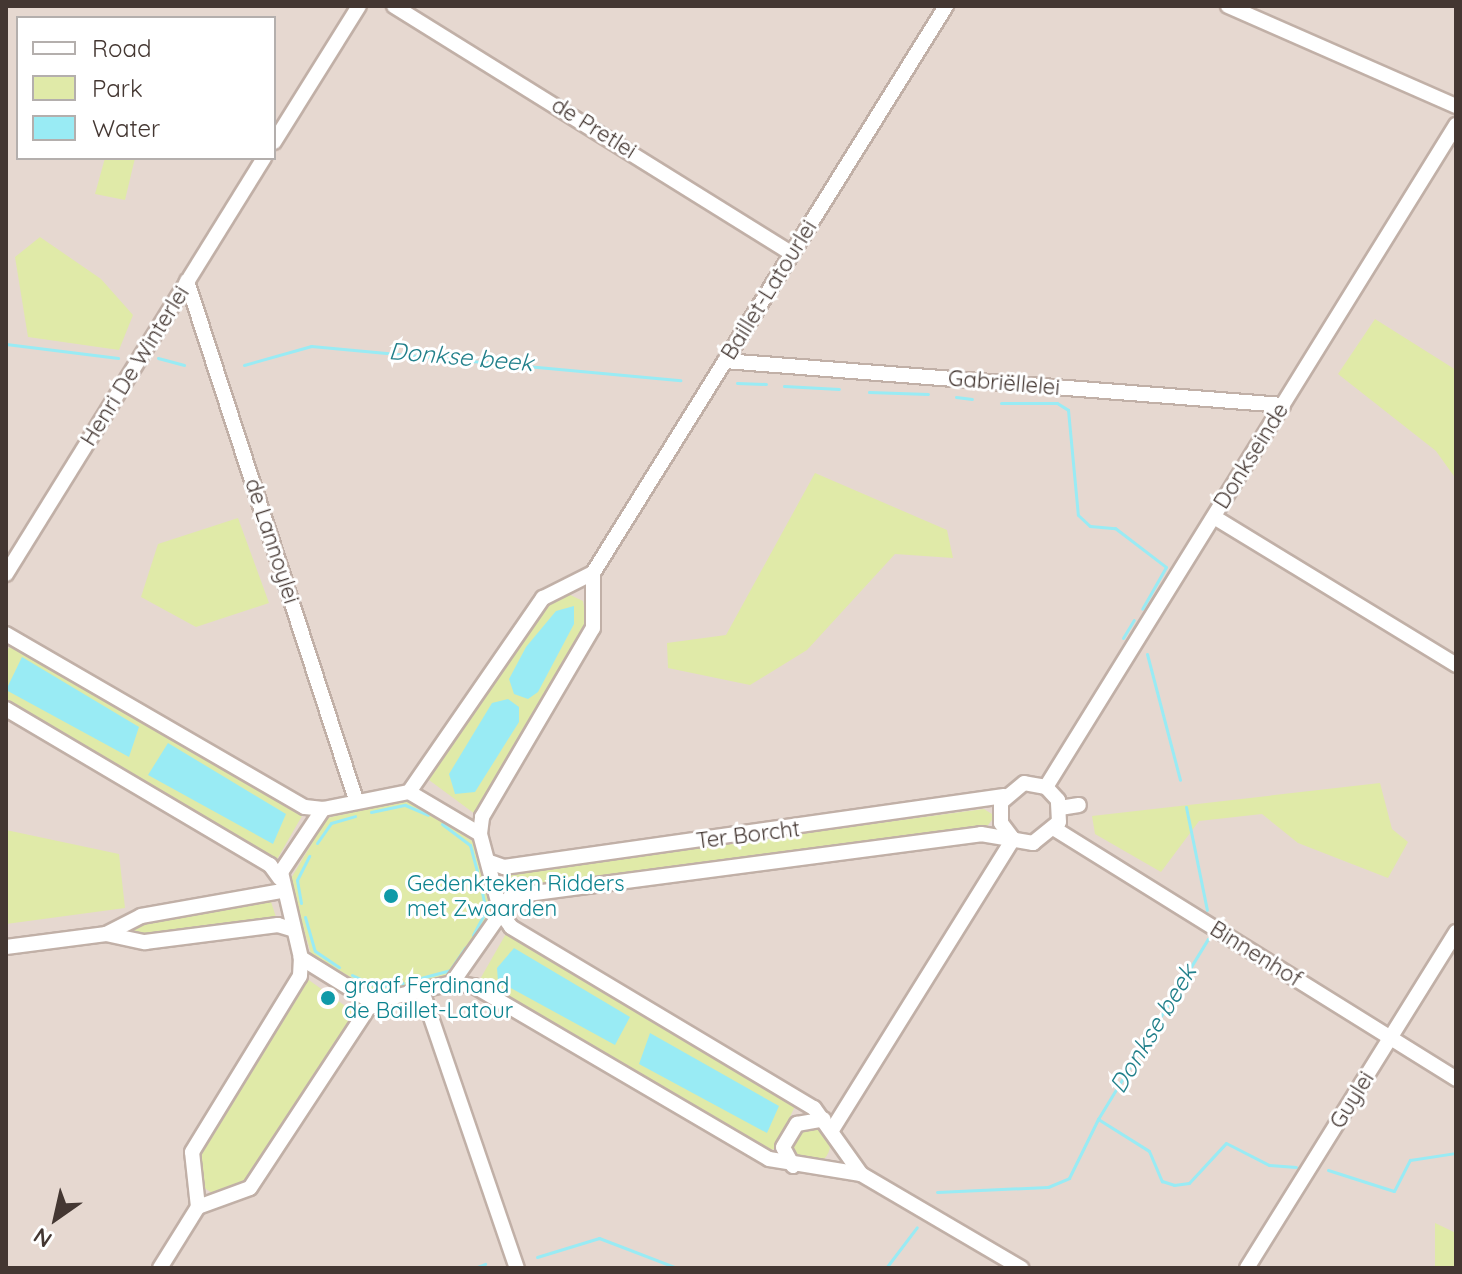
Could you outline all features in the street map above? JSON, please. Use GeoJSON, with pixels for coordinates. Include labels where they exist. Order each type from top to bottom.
{"type":"FeatureCollection","features":[{"type":"Feature","properties":{"kind":"street"},"geometry":{"type":"LineString","coordinates":[[276,139],[359,6]]}},
{"type":"Feature","properties":{"kind":"street","name":"de Pretlei"},"geometry":{"type":"LineString","coordinates":[[394,6],[792,254]]}},
{"type":"Feature","properties":{"kind":"street","name":"Baillet-Latourlei"},"geometry":{"type":"LineString","coordinates":[[593,573],[946,6]]}},
{"type":"Feature","properties":{"kind":"street"},"geometry":{"type":"LineString","coordinates":[[1228,6],[1456,106]]}},
{"type":"Feature","properties":{"kind":"street","name":"Donkseinde"},"geometry":{"type":"LineString","coordinates":[[1046,787],[1456,125]]}},
{"type":"Feature","properties":{"kind":"street","name":"Henri De Winterlei"},"geometry":{"type":"LineString","coordinates":[[6,574],[263,160]]}},
{"type":"Feature","properties":{"kind":"street","name":"de Lannoylei"},"geometry":{"type":"LineString","coordinates":[[187,281],[356,800]]}},
{"type":"Feature","properties":{"kind":"street","name":"Gabriëllelei"},"geometry":{"type":"LineString","coordinates":[[725,361],[1283,405]]}},
{"type":"Feature","properties":{"kind":"street"},"geometry":{"type":"LineString","coordinates":[[1214,517],[1456,665]]}},
{"type":"Feature","properties":{"kind":"street"},"geometry":{"type":"LineString","coordinates":[[409,792],[543,598],[593,573],[593,628],[482,817],[480,834],[490,862],[500,909],[511,927],[828,1124],[861,1174]]}},
{"type":"Feature","properties":{"kind":"street"},"geometry":{"type":"LineString","coordinates":[[6,634],[305,807],[323,809],[356,800],[409,792],[480,834]]}},
{"type":"Feature","properties":{"kind":"street"},"geometry":{"type":"LineString","coordinates":[[6,709],[270,865],[280,885],[301,958],[300,976],[192,1152],[198,1207]]}},
{"type":"Feature","properties":{"kind":"street"},"geometry":{"type":"LineString","coordinates":[[1028,782],[1046,787],[1060,808],[1055,829],[1033,843],[1013,839],[999,815],[1005,796],[1028,782]]}},
{"type":"Feature","properties":{"kind":"street","name":"Ter Borcht"},"geometry":{"type":"LineString","coordinates":[[490,862],[519,865],[1005,796]]}},
{"type":"Feature","properties":{"kind":"street"},"geometry":{"type":"LineString","coordinates":[[1060,808],[1079,805]]}},
{"type":"Feature","properties":{"kind":"street"},"geometry":{"type":"LineString","coordinates":[[106,934],[141,916],[280,885],[323,809]]}},
{"type":"Feature","properties":{"kind":"street","name":"Binnenhof"},"geometry":{"type":"LineString","coordinates":[[1055,829],[1456,1079]]}},
{"type":"Feature","properties":{"kind":"street","name":"Ter Borcht"},"geometry":{"type":"LineString","coordinates":[[500,909],[512,896],[965,836],[1013,839]]}},
{"type":"Feature","properties":{"kind":"street"},"geometry":{"type":"LineString","coordinates":[[828,1124],[1013,839]]}},
{"type":"Feature","properties":{"kind":"street"},"geometry":{"type":"LineString","coordinates":[[452,983],[500,909]]}},
{"type":"Feature","properties":{"kind":"street"},"geometry":{"type":"LineString","coordinates":[[6,947],[106,934],[145,942],[278,925],[291,929]]}},
{"type":"Feature","properties":{"kind":"street","name":"Guylei"},"geometry":{"type":"LineString","coordinates":[[1247,1268],[1456,932]]}},
{"type":"Feature","properties":{"kind":"street"},"geometry":{"type":"LineString","coordinates":[[301,958],[372,1002],[423,994],[452,983],[474,986],[769,1159],[793,1166],[861,1174],[1021,1268]]}},
{"type":"Feature","properties":{"kind":"street"},"geometry":{"type":"LineString","coordinates":[[423,994],[516,1268]]}},
{"type":"Feature","properties":{"kind":"street"},"geometry":{"type":"LineString","coordinates":[[160,1268],[198,1207],[250,1188],[372,1002]]}},
{"type":"Feature","properties":{"kind":"street"},"geometry":{"type":"LineString","coordinates":[[793,1166],[783,1147],[797,1124],[828,1124]]}},
{"type":"Feature","properties":{"kind":"shaded area"},"geometry":{"type":"Polygon","coordinates":[[[6,6],[1456,6],[1456,1268],[6,1268],[6,6]]]}},
{"type":"Feature","properties":{"kind":"green space"},"geometry":{"type":"Polygon","coordinates":[[[104,160],[135,160],[125,200],[95,194],[104,160]]]}},
{"type":"Feature","properties":{"kind":"green space"},"geometry":{"type":"Polygon","coordinates":[[[40,237],[101,279],[133,315],[119,350],[28,337],[15,257],[40,237]]]}},
{"type":"Feature","properties":{"kind":"green space"},"geometry":{"type":"Polygon","coordinates":[[[1375,319],[1456,370],[1456,479],[1436,451],[1338,374],[1375,319]]]}},
{"type":"Feature","properties":{"kind":"green space"},"geometry":{"type":"Polygon","coordinates":[[[815,473],[947,530],[953,558],[895,554],[807,650],[750,685],[668,668],[667,643],[726,635],[815,473]]]}},
{"type":"Feature","properties":{"kind":"green space"},"geometry":{"type":"Polygon","coordinates":[[[238,518],[269,603],[196,627],[141,597],[158,544],[238,518]]]}},
{"type":"Feature","properties":{"kind":"green space"},"geometry":{"type":"Polygon","coordinates":[[[566,593],[583,601],[587,625],[475,814],[429,780],[514,644],[549,600],[566,593]]]}},
{"type":"Feature","properties":{"kind":"green space"},"geometry":{"type":"Polygon","coordinates":[[[11,644],[304,813],[275,863],[6,708],[6,653],[11,644]]]}},
{"type":"Feature","properties":{"kind":"green space"},"geometry":{"type":"Polygon","coordinates":[[[1380,783],[1392,829],[1408,842],[1388,878],[1298,843],[1262,814],[1199,821],[1161,872],[1095,834],[1092,816],[1380,783]]]}},
{"type":"Feature","properties":{"kind":"green space"},"geometry":{"type":"Polygon","coordinates":[[[406,800],[474,842],[492,913],[454,975],[376,992],[311,954],[290,880],[327,818],[406,800]]]}},
{"type":"Feature","properties":{"kind":"green space"},"geometry":{"type":"Polygon","coordinates":[[[984,809],[995,816],[985,829],[509,890],[505,873],[984,809]]]}},
{"type":"Feature","properties":{"kind":"green space"},"geometry":{"type":"Polygon","coordinates":[[[6,830],[119,854],[125,908],[6,924],[6,830]]]}},
{"type":"Feature","properties":{"kind":"green space"},"geometry":{"type":"Polygon","coordinates":[[[271,902],[277,920],[143,938],[133,930],[142,919],[271,902]]]}},
{"type":"Feature","properties":{"kind":"green space"},"geometry":{"type":"Polygon","coordinates":[[[507,932],[796,1104],[775,1149],[766,1151],[479,981],[507,932]]]}},
{"type":"Feature","properties":{"kind":"green space"},"geometry":{"type":"Polygon","coordinates":[[[306,978],[355,1013],[247,1185],[214,1194],[201,1186],[194,1164],[306,978]]]}},
{"type":"Feature","properties":{"kind":"green space"},"geometry":{"type":"Polygon","coordinates":[[[811,1126],[824,1132],[830,1145],[824,1158],[811,1164],[798,1158],[792,1145],[798,1132],[811,1126]]]}},
{"type":"Feature","properties":{"kind":"green space"},"geometry":{"type":"Polygon","coordinates":[[[1435,1223],[1456,1233],[1456,1268],[1435,1268],[1435,1223]]]}},
{"type":"Feature","properties":{"kind":"water"},"geometry":{"type":"Polygon","coordinates":[[[574,606],[574,624],[538,692],[528,699],[514,694],[509,679],[526,647],[556,611],[574,606]]]}},
{"type":"Feature","properties":{"kind":"water"},"geometry":{"type":"Polygon","coordinates":[[[22,657],[139,727],[129,757],[6,690],[22,657]]]}},
{"type":"Feature","properties":{"kind":"water"},"geometry":{"type":"Polygon","coordinates":[[[508,699],[519,707],[519,722],[475,792],[455,794],[449,774],[492,703],[508,699]]]}},
{"type":"Feature","properties":{"kind":"water"},"geometry":{"type":"Polygon","coordinates":[[[168,743],[286,814],[273,844],[148,775],[168,743]]]}},
{"type":"Feature","properties":{"kind":"water"},"geometry":{"type":"Polygon","coordinates":[[[514,948],[630,1017],[615,1045],[498,981],[497,968],[514,948]]]}},
{"type":"Feature","properties":{"kind":"water"},"geometry":{"type":"Polygon","coordinates":[[[650,1033],[779,1106],[767,1133],[639,1064],[650,1033]]]}},
{"type":"Feature","properties":{"kind":"waterway","name":"Donkse beek"},"geometry":{"type":"LineString","coordinates":[[6,344],[118,358]]}},
{"type":"Feature","properties":{"kind":"waterway","name":"Donkse beek"},"geometry":{"type":"LineString","coordinates":[[244,365],[311,346],[680,380]]}},
{"type":"Feature","properties":{"kind":"waterway","name":"Donkse beek"},"geometry":{"type":"LineString","coordinates":[[158,358],[184,365]]}},
{"type":"Feature","properties":{"kind":"waterway","name":"Donkse beek"},"geometry":{"type":"LineString","coordinates":[[737,383],[766,384]]}},
{"type":"Feature","properties":{"kind":"waterway","name":"Donkse beek"},"geometry":{"type":"LineString","coordinates":[[784,386],[839,389]]}},
{"type":"Feature","properties":{"kind":"waterway","name":"Donkse beek"},"geometry":{"type":"LineString","coordinates":[[869,392],[928,394]]}},
{"type":"Feature","properties":{"kind":"waterway","name":"Donkse beek"},"geometry":{"type":"LineString","coordinates":[[956,397],[972,399]]}},
{"type":"Feature","properties":{"kind":"waterway","name":"Donkse beek"},"geometry":{"type":"LineString","coordinates":[[1001,403],[1057,403],[1068,410],[1078,515],[1090,526],[1115,528],[1166,567],[1142,609]]}},
{"type":"Feature","properties":{"kind":"waterway","name":"Donkse beek"},"geometry":{"type":"LineString","coordinates":[[1123,638],[1134,620]]}},
{"type":"Feature","properties":{"kind":"waterway","name":"Donkse beek"},"geometry":{"type":"LineString","coordinates":[[1147,654],[1180,780]]}},
{"type":"Feature","properties":{"kind":"waterway"},"geometry":{"type":"LineString","coordinates":[[371,812],[405,805],[428,815]]}},
{"type":"Feature","properties":{"kind":"waterway","name":"Donkse beek"},"geometry":{"type":"LineString","coordinates":[[1186,807],[1207,910]]}},
{"type":"Feature","properties":{"kind":"waterway"},"geometry":{"type":"LineString","coordinates":[[317,843],[331,823],[355,816]]}},
{"type":"Feature","properties":{"kind":"waterway"},"geometry":{"type":"LineString","coordinates":[[442,824],[470,845],[477,871]]}},
{"type":"Feature","properties":{"kind":"waterway"},"geometry":{"type":"LineString","coordinates":[[301,903],[297,880],[309,856]]}},
{"type":"Feature","properties":{"kind":"waterway"},"geometry":{"type":"LineString","coordinates":[[473,935],[486,911],[481,887]]}},
{"type":"Feature","properties":{"kind":"waterway"},"geometry":{"type":"LineString","coordinates":[[305,917],[315,951],[339,967]]}},
{"type":"Feature","properties":{"kind":"waterway","name":"Donkse beek"},"geometry":{"type":"LineString","coordinates":[[1098,1119],[1208,939]]}},
{"type":"Feature","properties":{"kind":"waterway"},"geometry":{"type":"LineString","coordinates":[[417,979],[450,970],[465,948]]}},
{"type":"Feature","properties":{"kind":"waterway"},"geometry":{"type":"LineString","coordinates":[[352,975],[378,987],[403,983]]}},
{"type":"Feature","properties":{"kind":"waterway"},"geometry":{"type":"LineString","coordinates":[[937,1192],[1048,1187],[1069,1178],[1098,1119],[1149,1151],[1162,1181],[1174,1185],[1189,1183],[1226,1143],[1269,1165],[1296,1167]]}},
{"type":"Feature","properties":{"kind":"waterway"},"geometry":{"type":"LineString","coordinates":[[1328,1170],[1394,1191],[1410,1160],[1456,1153]]}},
{"type":"Feature","properties":{"kind":"waterway"},"geometry":{"type":"LineString","coordinates":[[886,1268],[917,1227]]}},
{"type":"Feature","properties":{"kind":"waterway"},"geometry":{"type":"LineString","coordinates":[[537,1257],[599,1238],[677,1268]]}},
{"type":"Feature","properties":{"kind":"waterway"},"geometry":{"type":"LineString","coordinates":[[475,1268],[485,1264]]}},
{"type":"Feature","properties":{"kind":"waterway"},"geometry":{"type":"LineString","coordinates":[[195,1268],[201,1268]]}},
{"type":"Feature","properties":{"kind":"place","name":"Gedenkteken Ridders met Zwaarden"},"geometry":{"type":"Point","coordinates":[391,896]}},
{"type":"Feature","properties":{"kind":"place","name":"graaf Ferdinand de Baillet-Latour"},"geometry":{"type":"Point","coordinates":[328,998]}}]}
